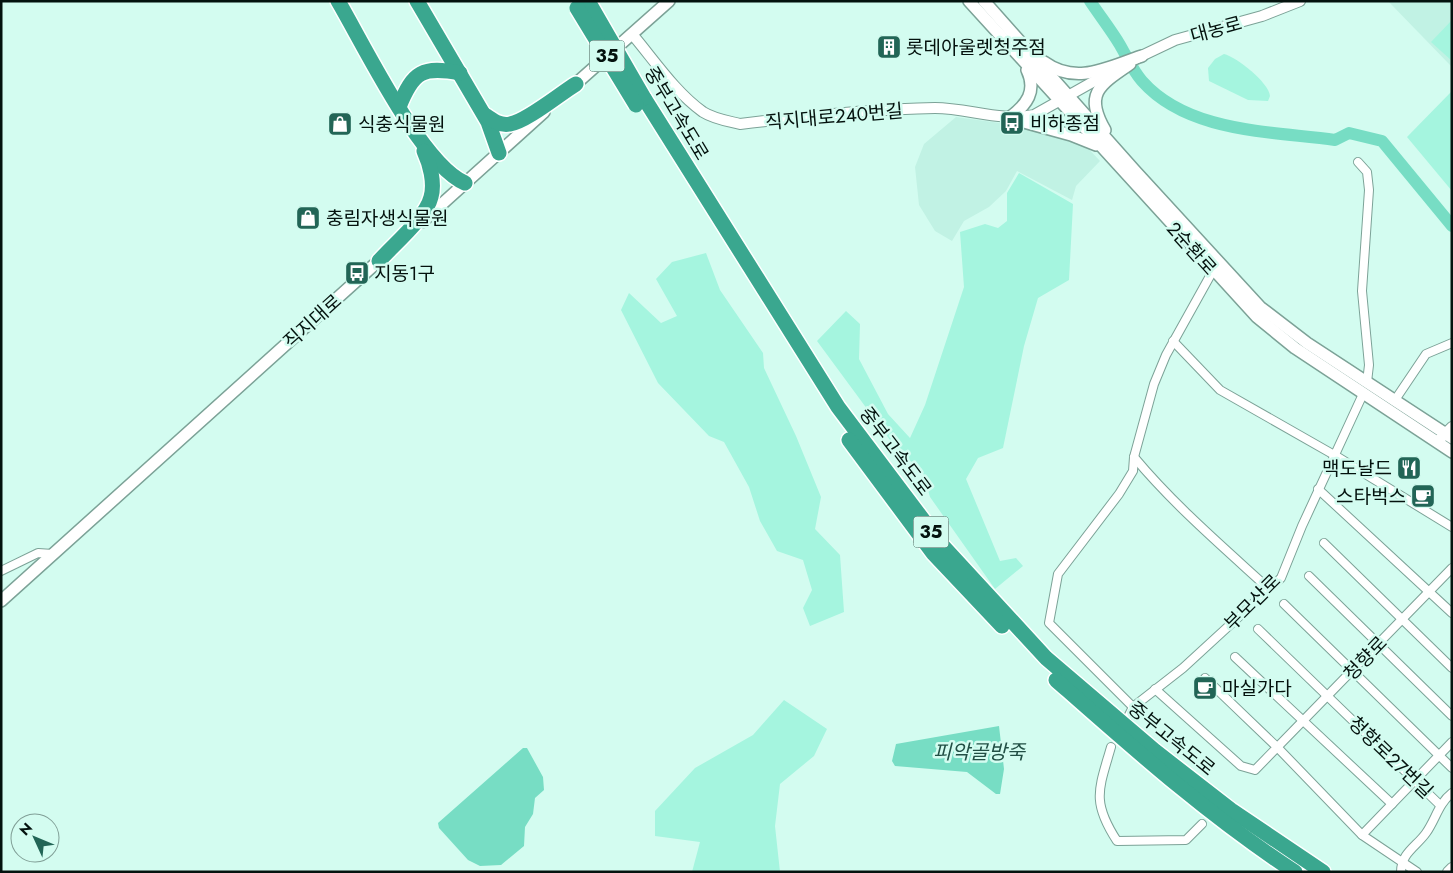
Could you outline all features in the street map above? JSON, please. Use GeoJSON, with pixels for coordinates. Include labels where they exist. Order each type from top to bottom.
{"type":"FeatureCollection","features":[{"type":"Feature","properties":{"kind":"highway"},"geometry":{"type":"LineString","coordinates":[[338,1],[421,143],[427,157],[432,183],[431,198],[423,212],[379,261]]}},
{"type":"Feature","properties":{"kind":"highway"},"geometry":{"type":"LineString","coordinates":[[417,1],[485,115],[499,153]]}},
{"type":"Feature","properties":{"kind":"highway","name":"중부고속도로"},"geometry":{"type":"LineString","coordinates":[[579,3],[829,412],[933,553],[1039,665],[1132,747],[1272,857],[1295,872]]}},
{"type":"Feature","properties":{"kind":"highway"},"geometry":{"type":"LineString","coordinates":[[399,107],[408,86],[421,72],[439,69],[460,73]]}},
{"type":"Feature","properties":{"kind":"highway"},"geometry":{"type":"LineString","coordinates":[[485,115],[502,124],[511,124],[527,117],[576,84]]}},
{"type":"Feature","properties":{"kind":"highway","name":"중부고속도로"},"geometry":{"type":"LineString","coordinates":[[640,101],[838,408],[942,546],[1046,658],[1133,732],[1231,810],[1323,872]]}},
{"type":"Feature","properties":{"kind":"highway"},"geometry":{"type":"LineString","coordinates":[[421,143],[448,174],[465,183]]}},
{"type":"Feature","properties":{"kind":"main road","name":"직지대로"},"geometry":{"type":"LineString","coordinates":[[1,601],[669,1]]}},
{"type":"Feature","properties":{"kind":"main road","name":"2순환로"},"geometry":{"type":"LineString","coordinates":[[969,1],[1022,60],[1116,149],[1215,267],[1238,298],[1276,333],[1363,394],[1446,435]]}},
{"type":"Feature","properties":{"kind":"main road","name":"2순환로"},"geometry":{"type":"LineString","coordinates":[[984,1],[1011,31],[1100,147],[1215,267],[1285,327],[1446,435],[1452,452]]}},
{"type":"Feature","properties":{"kind":"main road"},"geometry":{"type":"LineString","coordinates":[[1011,31],[1044,62],[1061,72],[1074,75],[1102,76],[1142,56]]}},
{"type":"Feature","properties":{"kind":"main road"},"geometry":{"type":"LineString","coordinates":[[1010,118],[1026,104],[1032,87],[1031,78],[1022,60]]}},
{"type":"Feature","properties":{"kind":"main road"},"geometry":{"type":"LineString","coordinates":[[1102,76],[1096,94],[1095,108],[1116,149]]}},
{"type":"Feature","properties":{"kind":"main road"},"geometry":{"type":"LineString","coordinates":[[1010,118],[1029,119],[1100,147]]}},
{"type":"Feature","properties":{"kind":"street","name":"대농로"},"geometry":{"type":"LineString","coordinates":[[1142,56],[1161,45],[1262,16],[1300,1]]}},
{"type":"Feature","properties":{"kind":"street","name":"직지대로240번길"},"geometry":{"type":"LineString","coordinates":[[632,34],[672,81],[704,112],[720,119],[740,124],[887,109],[959,110],[1010,118]]}},
{"type":"Feature","properties":{"kind":"street"},"geometry":{"type":"LineString","coordinates":[[1029,119],[1062,97],[1102,76]]}},
{"type":"Feature","properties":{"kind":"street"},"geometry":{"type":"LineString","coordinates":[[1358,162],[1367,172],[1369,190],[1362,291],[1370,365],[1367,382]]}},
{"type":"Feature","properties":{"kind":"street"},"geometry":{"type":"LineString","coordinates":[[1128,717],[1132,707],[1049,624],[1058,574],[1119,494],[1133,471],[1134,457],[1154,384],[1173,341],[1215,267]]}},
{"type":"Feature","properties":{"kind":"street"},"geometry":{"type":"LineString","coordinates":[[1173,341],[1220,390],[1336,456],[1452,527]]}},
{"type":"Feature","properties":{"kind":"street"},"geometry":{"type":"LineString","coordinates":[[1394,400],[1426,354],[1452,343]]}},
{"type":"Feature","properties":{"kind":"street","name":"부모산로"},"geometry":{"type":"LineString","coordinates":[[1132,707],[1183,668],[1281,578],[1318,489],[1336,456],[1363,394]]}},
{"type":"Feature","properties":{"kind":"street"},"geometry":{"type":"LineString","coordinates":[[1134,457],[1152,478],[1210,536],[1269,589]]}},
{"type":"Feature","properties":{"kind":"street"},"geometry":{"type":"LineString","coordinates":[[1318,489],[1452,614]]}},
{"type":"Feature","properties":{"kind":"street"},"geometry":{"type":"LineString","coordinates":[[1324,544],[1452,668]]}},
{"type":"Feature","properties":{"kind":"street"},"geometry":{"type":"LineString","coordinates":[[1,571],[38,554],[54,554]]}},
{"type":"Feature","properties":{"kind":"street","name":"청향로"},"geometry":{"type":"LineString","coordinates":[[1155,689],[1241,766],[1255,770],[1452,568]]}},
{"type":"Feature","properties":{"kind":"street"},"geometry":{"type":"LineString","coordinates":[[1309,576],[1452,716]]}},
{"type":"Feature","properties":{"kind":"street"},"geometry":{"type":"LineString","coordinates":[[1284,604],[1452,768]]}},
{"type":"Feature","properties":{"kind":"street","name":"청향로27번길"},"geometry":{"type":"LineString","coordinates":[[1258,629],[1439,804],[1435,819],[1424,835],[1411,846],[1402,862],[1401,872]]}},
{"type":"Feature","properties":{"kind":"street"},"geometry":{"type":"LineString","coordinates":[[1235,657],[1392,804]]}},
{"type":"Feature","properties":{"kind":"street"},"geometry":{"type":"LineString","coordinates":[[1205,678],[1278,748],[1362,835],[1417,872]]}},
{"type":"Feature","properties":{"kind":"street"},"geometry":{"type":"LineString","coordinates":[[1362,835],[1452,742]]}},
{"type":"Feature","properties":{"kind":"street"},"geometry":{"type":"LineString","coordinates":[[1111,747],[1098,796],[1106,825],[1117,841],[1186,840],[1202,824]]}},
{"type":"Feature","properties":{"kind":"street"},"geometry":{"type":"LineString","coordinates":[[1439,804],[1452,793]]}},
{"type":"Feature","properties":{"kind":"street"},"geometry":{"type":"LineString","coordinates":[[1448,872],[1452,868]]}},
{"type":"Feature","properties":{"kind":"shaded area"},"geometry":{"type":"Polygon","coordinates":[[[1388,1],[1452,1],[1452,67],[1388,1]]]}},
{"type":"Feature","properties":{"kind":"shaded area"},"geometry":{"type":"Polygon","coordinates":[[[1452,20],[1452,61],[1431,42],[1452,20]]]}},
{"type":"Feature","properties":{"kind":"shaded area"},"geometry":{"type":"Polygon","coordinates":[[[1224,54],[1237,60],[1252,71],[1268,91],[1270,96],[1268,101],[1248,100],[1209,81],[1208,68],[1215,59],[1224,54]]]}},
{"type":"Feature","properties":{"kind":"shaded area"},"geometry":{"type":"Polygon","coordinates":[[[1452,91],[1452,191],[1407,137],[1452,91]]]}},
{"type":"Feature","properties":{"kind":"shaded area","name":"비하종점"},"geometry":{"type":"Polygon","coordinates":[[[956,117],[1022,126],[1084,144],[1100,161],[1076,186],[1072,200],[1017,171],[1006,191],[989,207],[964,221],[952,241],[935,231],[919,205],[915,167],[924,144],[956,117]]]}},
{"type":"Feature","properties":{"kind":"shaded area"},"geometry":{"type":"Polygon","coordinates":[[[1019,173],[1073,204],[1069,280],[1038,298],[1024,346],[1003,448],[978,458],[966,479],[1000,561],[1016,558],[1023,566],[995,589],[930,497],[922,469],[901,455],[817,341],[846,311],[860,324],[859,359],[888,414],[910,438],[925,405],[964,287],[960,232],[985,224],[998,228],[1007,221],[1007,193],[1019,173]]]}},
{"type":"Feature","properties":{"kind":"shaded area"},"geometry":{"type":"Polygon","coordinates":[[[706,253],[720,290],[763,353],[764,368],[796,436],[821,497],[815,529],[840,555],[844,612],[810,626],[803,608],[812,590],[803,560],[777,551],[760,521],[749,487],[724,442],[709,436],[658,383],[621,310],[629,293],[661,323],[677,316],[656,279],[672,262],[706,253]]]}},
{"type":"Feature","properties":{"kind":"shaded area"},"geometry":{"type":"Polygon","coordinates":[[[784,700],[827,729],[814,756],[780,784],[775,826],[780,872],[692,872],[700,842],[655,836],[655,811],[695,768],[753,735],[784,700]]]}},
{"type":"Feature","properties":{"kind":"water","name":"피악골방죽"},"geometry":{"type":"Polygon","coordinates":[[[999,726],[1004,769],[1000,794],[996,794],[967,772],[895,766],[892,761],[896,744],[999,726]]]}},
{"type":"Feature","properties":{"kind":"water"},"geometry":{"type":"Polygon","coordinates":[[[523,748],[527,748],[543,777],[544,790],[535,798],[533,814],[525,827],[524,846],[501,865],[480,866],[468,860],[439,828],[438,823],[523,748]]]}},
{"type":"Feature","properties":{"kind":"waterway"},"geometry":{"type":"LineString","coordinates":[[1090,1],[1117,39],[1139,77],[1161,98],[1183,111],[1232,127],[1335,140],[1349,133],[1382,141],[1452,226]]}},
{"type":"Feature","properties":{"kind":"place","name":"롯데아울렛청주점"},"geometry":{"type":"Point","coordinates":[889,47]}},
{"type":"Feature","properties":{"kind":"place","name":"비하종점"},"geometry":{"type":"Point","coordinates":[1012,123]}},
{"type":"Feature","properties":{"kind":"place","name":"식충식물원"},"geometry":{"type":"Point","coordinates":[340,124]}},
{"type":"Feature","properties":{"kind":"place","name":"충림자생식물원"},"geometry":{"type":"Point","coordinates":[308,218]}},
{"type":"Feature","properties":{"kind":"place","name":"지동1구"},"geometry":{"type":"Point","coordinates":[357,273]}},
{"type":"Feature","properties":{"kind":"place","name":"맥도날드"},"geometry":{"type":"Point","coordinates":[1409,468]}},
{"type":"Feature","properties":{"kind":"place","name":"스타벅스"},"geometry":{"type":"Point","coordinates":[1423,496]}},
{"type":"Feature","properties":{"kind":"place","name":"마실가다"},"geometry":{"type":"Point","coordinates":[1205,688]}}]}
